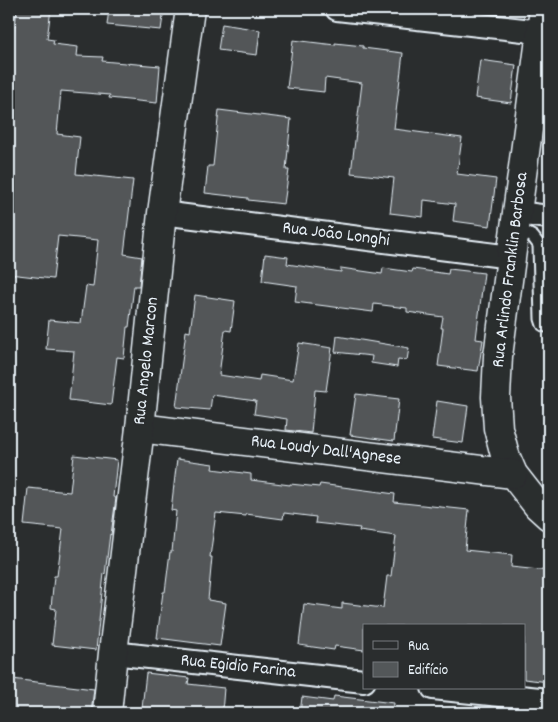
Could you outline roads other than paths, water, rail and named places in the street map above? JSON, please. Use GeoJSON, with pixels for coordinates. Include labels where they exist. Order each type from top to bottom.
{"type":"FeatureCollection","features":[{"type":"Feature","properties":{"kind":"street","name":"Rua Angelo Marcon"},"geometry":{"type":"LineString","coordinates":[[107,713],[140,428],[162,213],[190,9]]}},
{"type":"Feature","properties":{"kind":"street"},"geometry":{"type":"LineString","coordinates":[[337,9],[542,20]]}},
{"type":"Feature","properties":{"kind":"street","name":"Rua Arlindo Franklin Barbosa"},"geometry":{"type":"LineString","coordinates":[[542,20],[510,257],[498,356],[496,398],[498,428],[512,474],[538,506],[549,516]]}},
{"type":"Feature","properties":{"kind":"street","name":"Rua João Longhi"},"geometry":{"type":"LineString","coordinates":[[162,213],[510,257]]}},
{"type":"Feature","properties":{"kind":"street"},"geometry":{"type":"LineString","coordinates":[[516,220],[549,218]]}},
{"type":"Feature","properties":{"kind":"street","name":"Rua Loudy Dall'Agnese"},"geometry":{"type":"LineString","coordinates":[[140,428],[512,474]]}},
{"type":"Feature","properties":{"kind":"street","name":"Rua Egidio Farina"},"geometry":{"type":"LineString","coordinates":[[113,653],[363,681]]}},
{"type":"Feature","properties":{"kind":"street"},"geometry":{"type":"LineString","coordinates":[[446,690],[540,704]]}},
{"type":"Feature","properties":{"kind":"lane"},"geometry":{"type":"LineString","coordinates":[[516,220],[539,245],[541,319],[543,325],[549,327]]}}]}
